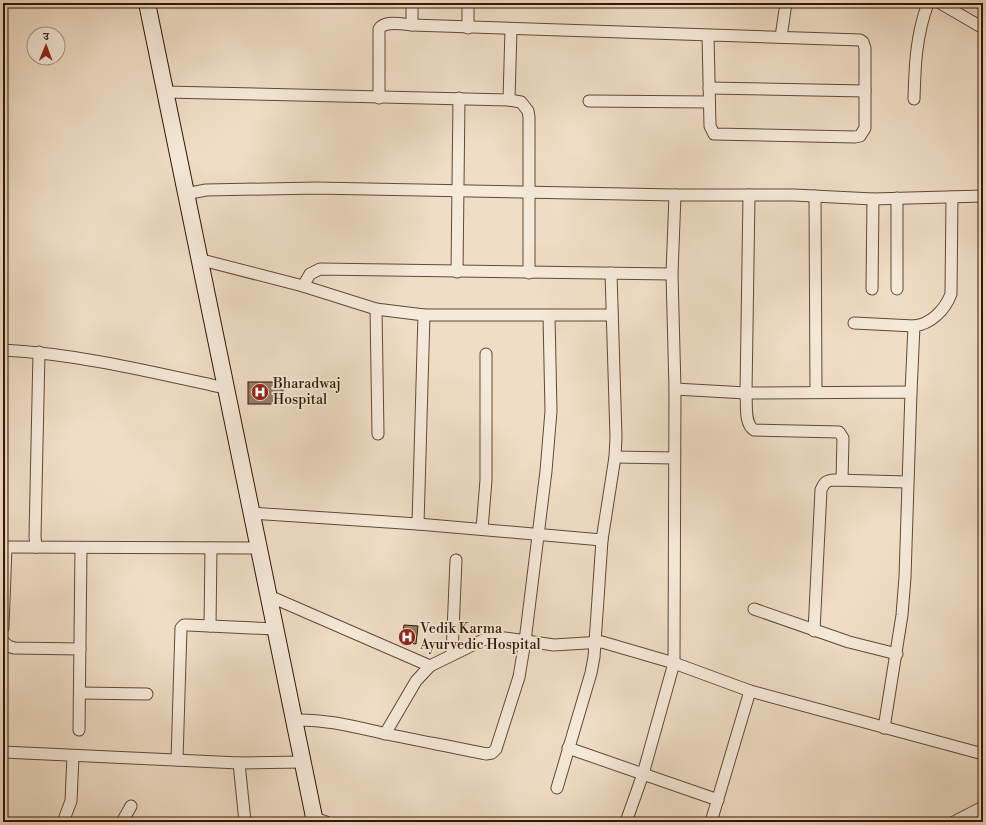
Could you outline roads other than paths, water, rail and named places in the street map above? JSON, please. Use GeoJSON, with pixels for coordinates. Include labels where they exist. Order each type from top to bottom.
{"type":"FeatureCollection","features":[{"type":"Feature","properties":{"kind":"main road"},"geometry":{"type":"LineString","coordinates":[[147,3],[198,259],[226,388],[302,762],[318,821]]}},
{"type":"Feature","properties":{"kind":"street"},"geometry":{"type":"LineString","coordinates":[[412,3],[412,25]]}},
{"type":"Feature","properties":{"kind":"street"},"geometry":{"type":"LineString","coordinates":[[468,3],[468,28]]}},
{"type":"Feature","properties":{"kind":"street"},"geometry":{"type":"LineString","coordinates":[[781,37],[786,3]]}},
{"type":"Feature","properties":{"kind":"street"},"geometry":{"type":"LineString","coordinates":[[914,99],[916,49],[922,20],[928,3]]}},
{"type":"Feature","properties":{"kind":"street"},"geometry":{"type":"LineString","coordinates":[[940,3],[983,28]]}},
{"type":"Feature","properties":{"kind":"street"},"geometry":{"type":"LineString","coordinates":[[379,98],[379,29],[381,25],[386,24],[468,28],[781,37],[860,40],[863,42],[865,48],[865,128],[860,136],[719,135],[711,130],[708,35]]}},
{"type":"Feature","properties":{"kind":"street"},"geometry":{"type":"LineString","coordinates":[[509,100],[511,29]]}},
{"type":"Feature","properties":{"kind":"street"},"geometry":{"type":"LineString","coordinates":[[709,88],[865,91]]}},
{"type":"Feature","properties":{"kind":"street"},"geometry":{"type":"LineString","coordinates":[[165,92],[379,98],[459,98],[509,100],[521,102],[528,111],[530,193],[529,273]]}},
{"type":"Feature","properties":{"kind":"street"},"geometry":{"type":"LineString","coordinates":[[457,272],[459,98]]}},
{"type":"Feature","properties":{"kind":"street"},"geometry":{"type":"LineString","coordinates":[[589,101],[710,102]]}},
{"type":"Feature","properties":{"kind":"street"},"geometry":{"type":"LineString","coordinates":[[185,194],[206,190],[316,188],[530,193],[815,196],[873,199],[983,196]]}},
{"type":"Feature","properties":{"kind":"street"},"geometry":{"type":"LineString","coordinates":[[626,822],[643,774],[674,664],[675,389],[672,274],[675,195]]}},
{"type":"Feature","properties":{"kind":"street"},"geometry":{"type":"LineString","coordinates":[[749,195],[746,393],[748,423],[750,428],[754,430],[835,431],[842,435],[842,480]]}},
{"type":"Feature","properties":{"kind":"street"},"geometry":{"type":"LineString","coordinates":[[815,196],[816,392]]}},
{"type":"Feature","properties":{"kind":"street"},"geometry":{"type":"LineString","coordinates":[[854,323],[914,326],[922,325],[932,319],[945,306],[951,294],[952,197]]}},
{"type":"Feature","properties":{"kind":"street"},"geometry":{"type":"LineString","coordinates":[[897,198],[897,289]]}},
{"type":"Feature","properties":{"kind":"street"},"geometry":{"type":"LineString","coordinates":[[872,289],[873,199]]}},
{"type":"Feature","properties":{"kind":"street"},"geometry":{"type":"LineString","coordinates":[[198,259],[303,286],[376,308],[424,315],[612,315]]}},
{"type":"Feature","properties":{"kind":"street"},"geometry":{"type":"LineString","coordinates":[[303,286],[310,274],[320,269],[672,274]]}},
{"type":"Feature","properties":{"kind":"street"},"geometry":{"type":"LineString","coordinates":[[557,788],[591,673],[596,642],[602,540],[615,457],[611,273]]}},
{"type":"Feature","properties":{"kind":"street"},"geometry":{"type":"LineString","coordinates":[[376,308],[378,434]]}},
{"type":"Feature","properties":{"kind":"street"},"geometry":{"type":"LineString","coordinates":[[418,524],[424,315]]}},
{"type":"Feature","properties":{"kind":"street"},"geometry":{"type":"LineString","coordinates":[[294,720],[324,720],[486,754],[492,753],[499,744],[519,677],[525,641],[537,534],[546,471],[551,411],[549,316]]}},
{"type":"Feature","properties":{"kind":"street"},"geometry":{"type":"LineString","coordinates":[[884,728],[897,654],[905,577],[907,482],[914,326]]}},
{"type":"Feature","properties":{"kind":"street"},"geometry":{"type":"LineString","coordinates":[[3,350],[40,352],[81,357],[226,388]]}},
{"type":"Feature","properties":{"kind":"street"},"geometry":{"type":"LineString","coordinates":[[36,547],[34,536],[40,352]]}},
{"type":"Feature","properties":{"kind":"street"},"geometry":{"type":"LineString","coordinates":[[482,529],[486,480],[486,354]]}},
{"type":"Feature","properties":{"kind":"street"},"geometry":{"type":"LineString","coordinates":[[675,389],[746,393],[911,392]]}},
{"type":"Feature","properties":{"kind":"street"},"geometry":{"type":"LineString","coordinates":[[615,457],[674,458]]}},
{"type":"Feature","properties":{"kind":"street"},"geometry":{"type":"LineString","coordinates":[[814,631],[821,490],[823,484],[828,480],[907,482]]}},
{"type":"Feature","properties":{"kind":"street"},"geometry":{"type":"LineString","coordinates":[[251,513],[418,524],[602,540]]}},
{"type":"Feature","properties":{"kind":"street"},"geometry":{"type":"LineString","coordinates":[[3,628],[5,547],[258,548]]}},
{"type":"Feature","properties":{"kind":"street"},"geometry":{"type":"LineString","coordinates":[[79,730],[81,548]]}},
{"type":"Feature","properties":{"kind":"street"},"geometry":{"type":"LineString","coordinates":[[210,548],[210,626]]}},
{"type":"Feature","properties":{"kind":"street"},"geometry":{"type":"LineString","coordinates":[[452,655],[456,560]]}},
{"type":"Feature","properties":{"kind":"street"},"geometry":{"type":"LineString","coordinates":[[269,596],[430,666]]}},
{"type":"Feature","properties":{"kind":"street"},"geometry":{"type":"LineString","coordinates":[[754,609],[814,631],[849,642],[897,654]]}},
{"type":"Feature","properties":{"kind":"street"},"geometry":{"type":"LineString","coordinates":[[177,760],[180,633],[184,625],[275,629]]}},
{"type":"Feature","properties":{"kind":"street"},"geometry":{"type":"LineString","coordinates":[[385,734],[416,681],[430,666],[483,640],[493,638],[554,645],[596,642],[611,644],[674,664],[750,691],[983,754]]}},
{"type":"Feature","properties":{"kind":"street"},"geometry":{"type":"LineString","coordinates":[[3,641],[8,646],[14,648],[80,649]]}},
{"type":"Feature","properties":{"kind":"street"},"geometry":{"type":"LineString","coordinates":[[711,822],[750,691]]}},
{"type":"Feature","properties":{"kind":"street"},"geometry":{"type":"LineString","coordinates":[[80,693],[147,694]]}},
{"type":"Feature","properties":{"kind":"street"},"geometry":{"type":"LineString","coordinates":[[568,748],[718,800]]}},
{"type":"Feature","properties":{"kind":"street"},"geometry":{"type":"LineString","coordinates":[[3,752],[239,763],[302,762]]}},
{"type":"Feature","properties":{"kind":"street"},"geometry":{"type":"LineString","coordinates":[[64,822],[71,801],[73,756]]}},
{"type":"Feature","properties":{"kind":"street"},"geometry":{"type":"LineString","coordinates":[[239,763],[245,822]]}},
{"type":"Feature","properties":{"kind":"street"},"geometry":{"type":"LineString","coordinates":[[122,822],[131,806]]}},
{"type":"Feature","properties":{"kind":"street"},"geometry":{"type":"LineString","coordinates":[[954,822],[981,808]]}},
{"type":"Feature","properties":{"kind":"street"},"geometry":{"type":"LineString","coordinates":[[978,822],[981,808]]}},
{"type":"Feature","properties":{"kind":"place","name":"Bharadwaj Hospital"},"geometry":{"type":"Point","coordinates":[260,392]}},
{"type":"Feature","properties":{"kind":"place","name":"Vedik Karma Ayurvedic Hospital"},"geometry":{"type":"Point","coordinates":[407,637]}}]}
